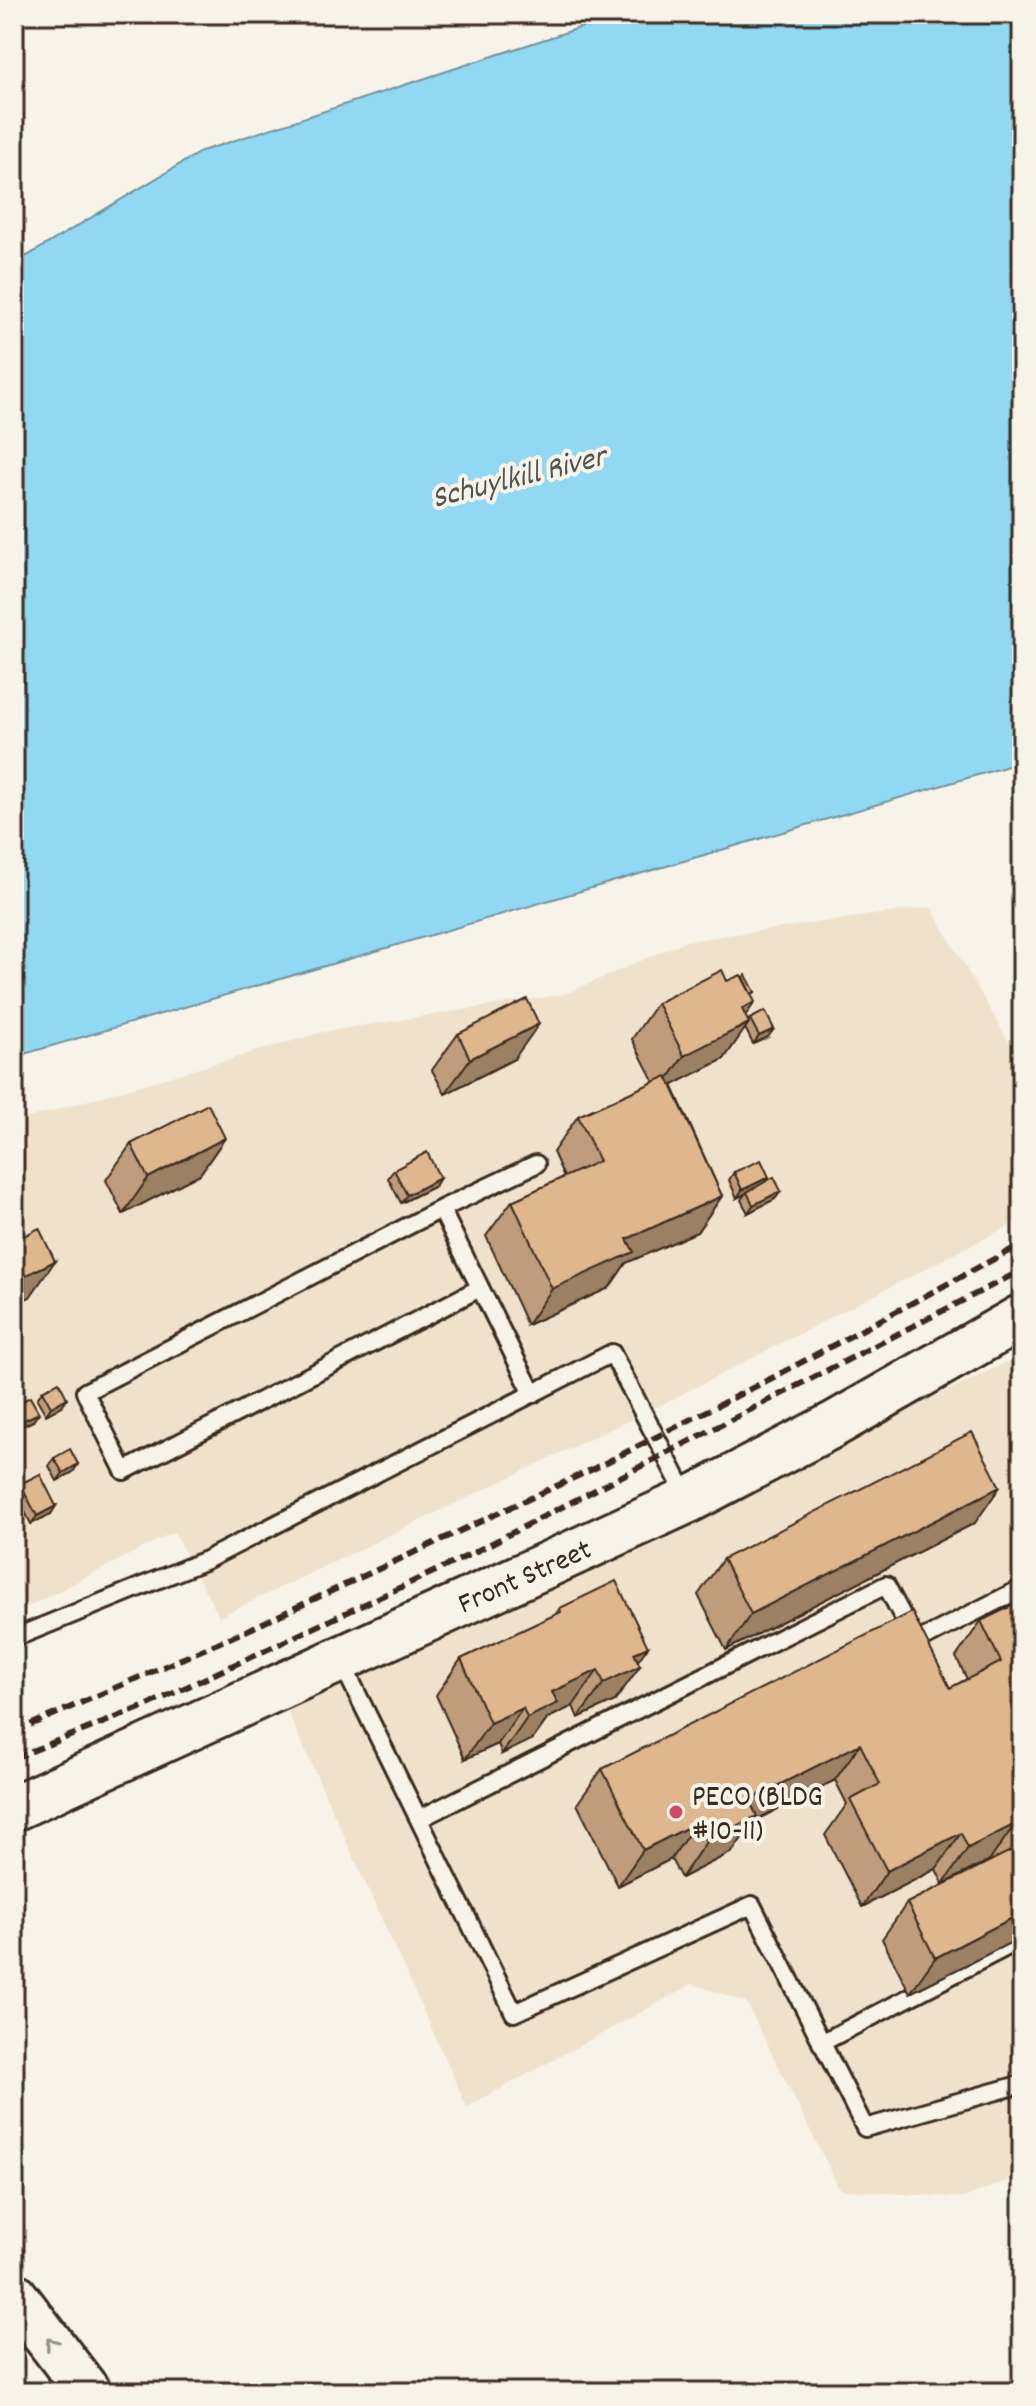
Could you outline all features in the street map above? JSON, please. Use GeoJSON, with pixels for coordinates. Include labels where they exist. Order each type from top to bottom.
{"type":"FeatureCollection","features":[{"type":"Feature","properties":{"kind":"main road","name":"Front Street"},"geometry":{"type":"LineString","coordinates":[[14,1808],[689,1500],[833,1425],[1022,1317]]}},
{"type":"Feature","properties":{"kind":"main road"},"geometry":{"type":"LineString","coordinates":[[14,2295],[88,2392]]}},
{"type":"Feature","properties":{"kind":"lane"},"geometry":{"type":"LineString","coordinates":[[480,1288],[124,1471],[85,1392],[441,1209],[536,1164]]}},
{"type":"Feature","properties":{"kind":"lane"},"geometry":{"type":"LineString","coordinates":[[441,1209],[533,1394]]}},
{"type":"Feature","properties":{"kind":"lane"},"geometry":{"type":"LineString","coordinates":[[14,1638],[206,1560],[612,1353],[689,1500]]}},
{"type":"Feature","properties":{"kind":"lane"},"geometry":{"type":"LineString","coordinates":[[419,1819],[886,1585],[916,1642],[1022,1588]]}},
{"type":"Feature","properties":{"kind":"lane"},"geometry":{"type":"LineString","coordinates":[[340,1659],[514,2013],[752,1905],[865,2128],[1022,2084]]}},
{"type":"Feature","properties":{"kind":"lane"},"geometry":{"type":"LineString","coordinates":[[821,2043],[1022,1939]]}},
{"type":"Feature","properties":{"kind":"shaded area"},"geometry":{"type":"Polygon","coordinates":[[[931,907],[1022,1065],[1022,1219],[669,1401],[219,1617],[174,1532],[14,1614],[14,1122],[323,1032],[565,994],[686,941],[931,907]]]}},
{"type":"Feature","properties":{"kind":"shaded area"},"geometry":{"type":"Polygon","coordinates":[[[1022,1355],[1022,2175],[963,2198],[840,2190],[746,2002],[693,1984],[467,2107],[285,1706],[1022,1355]]]}},
{"type":"Feature","properties":{"kind":"water","name":"Schuylkill River"},"geometry":{"type":"Polygon","coordinates":[[[622,14],[1022,14],[1022,762],[14,1057],[14,260],[27,256],[202,151],[622,14]]]}},
{"type":"Feature","properties":{"kind":"building"},"geometry":{"type":"Polygon","coordinates":[[[722,970],[727,981],[741,975],[755,1002],[742,1009],[749,1023],[684,1056],[657,1003],[722,970]]]}},
{"type":"Feature","properties":{"kind":"building"},"geometry":{"type":"Polygon","coordinates":[[[746,975],[755,992],[751,994],[743,977],[746,975]]]}},
{"type":"Feature","properties":{"kind":"building"},"geometry":{"type":"Polygon","coordinates":[[[527,999],[539,1024],[470,1059],[458,1034],[527,999]]]}},
{"type":"Feature","properties":{"kind":"building"},"geometry":{"type":"Polygon","coordinates":[[[765,1011],[774,1029],[759,1036],[750,1019],[765,1011]]]}},
{"type":"Feature","properties":{"kind":"building"},"geometry":{"type":"Polygon","coordinates":[[[667,1076],[722,1196],[627,1239],[634,1252],[552,1289],[512,1201],[599,1161],[578,1116],[667,1076]]]}},
{"type":"Feature","properties":{"kind":"building"},"geometry":{"type":"Polygon","coordinates":[[[208,1104],[225,1138],[148,1178],[131,1144],[208,1104]]]}},
{"type":"Feature","properties":{"kind":"building"},"geometry":{"type":"Polygon","coordinates":[[[427,1152],[440,1178],[407,1195],[394,1170],[427,1152]]]}},
{"type":"Feature","properties":{"kind":"building"},"geometry":{"type":"Polygon","coordinates":[[[761,1160],[769,1177],[742,1190],[734,1172],[761,1160]]]}},
{"type":"Feature","properties":{"kind":"building"},"geometry":{"type":"Polygon","coordinates":[[[774,1177],[781,1191],[753,1205],[747,1192],[774,1177]]]}},
{"type":"Feature","properties":{"kind":"building"},"geometry":{"type":"Polygon","coordinates":[[[39,1228],[55,1261],[14,1281],[14,1241],[39,1228]]]}},
{"type":"Feature","properties":{"kind":"building"},"geometry":{"type":"Polygon","coordinates":[[[59,1382],[67,1398],[51,1407],[42,1391],[59,1382]]]}},
{"type":"Feature","properties":{"kind":"building"},"geometry":{"type":"Polygon","coordinates":[[[30,1397],[39,1413],[22,1421],[14,1405],[30,1397]]]}},
{"type":"Feature","properties":{"kind":"building"},"geometry":{"type":"Polygon","coordinates":[[[972,1432],[1000,1487],[751,1614],[723,1559],[972,1432]]]}},
{"type":"Feature","properties":{"kind":"building"},"geometry":{"type":"Polygon","coordinates":[[[70,1449],[78,1464],[63,1473],[54,1458],[70,1449]]]}},
{"type":"Feature","properties":{"kind":"building"},"geometry":{"type":"Polygon","coordinates":[[[40,1474],[56,1506],[37,1516],[20,1484],[40,1474]]]}},
{"type":"Feature","properties":{"kind":"building"},"geometry":{"type":"Polygon","coordinates":[[[616,1581],[648,1647],[634,1653],[640,1666],[604,1683],[598,1670],[552,1692],[558,1703],[527,1718],[523,1708],[490,1723],[461,1659],[561,1612],[560,1608],[616,1581]]]}},
{"type":"Feature","properties":{"kind":"building","name":"PECO (BLDG #10-11)"},"geometry":{"type":"Polygon","coordinates":[[[1022,1601],[1022,1837],[1015,1824],[968,1848],[961,1833],[887,1871],[850,1800],[880,1784],[860,1744],[749,1800],[757,1816],[706,1842],[696,1823],[643,1850],[602,1769],[912,1612],[950,1688],[1001,1662],[981,1621],[1022,1601]]]}},
{"type":"Feature","properties":{"kind":"building"},"geometry":{"type":"Polygon","coordinates":[[[1022,1845],[1022,1913],[935,1958],[907,1903],[1022,1845]]]}},
{"type":"Feature","properties":{"kind":"railway"},"geometry":{"type":"LineString","coordinates":[[14,1732],[250,1629],[595,1468],[774,1377],[1022,1244]]}},
{"type":"Feature","properties":{"kind":"railway"},"geometry":{"type":"LineString","coordinates":[[14,1758],[148,1705],[457,1561],[1022,1270]]}},
{"type":"Feature","properties":{"kind":"place","name":"PECO (BLDG #10-11)"},"geometry":{"type":"Point","coordinates":[676,1812]}}]}
